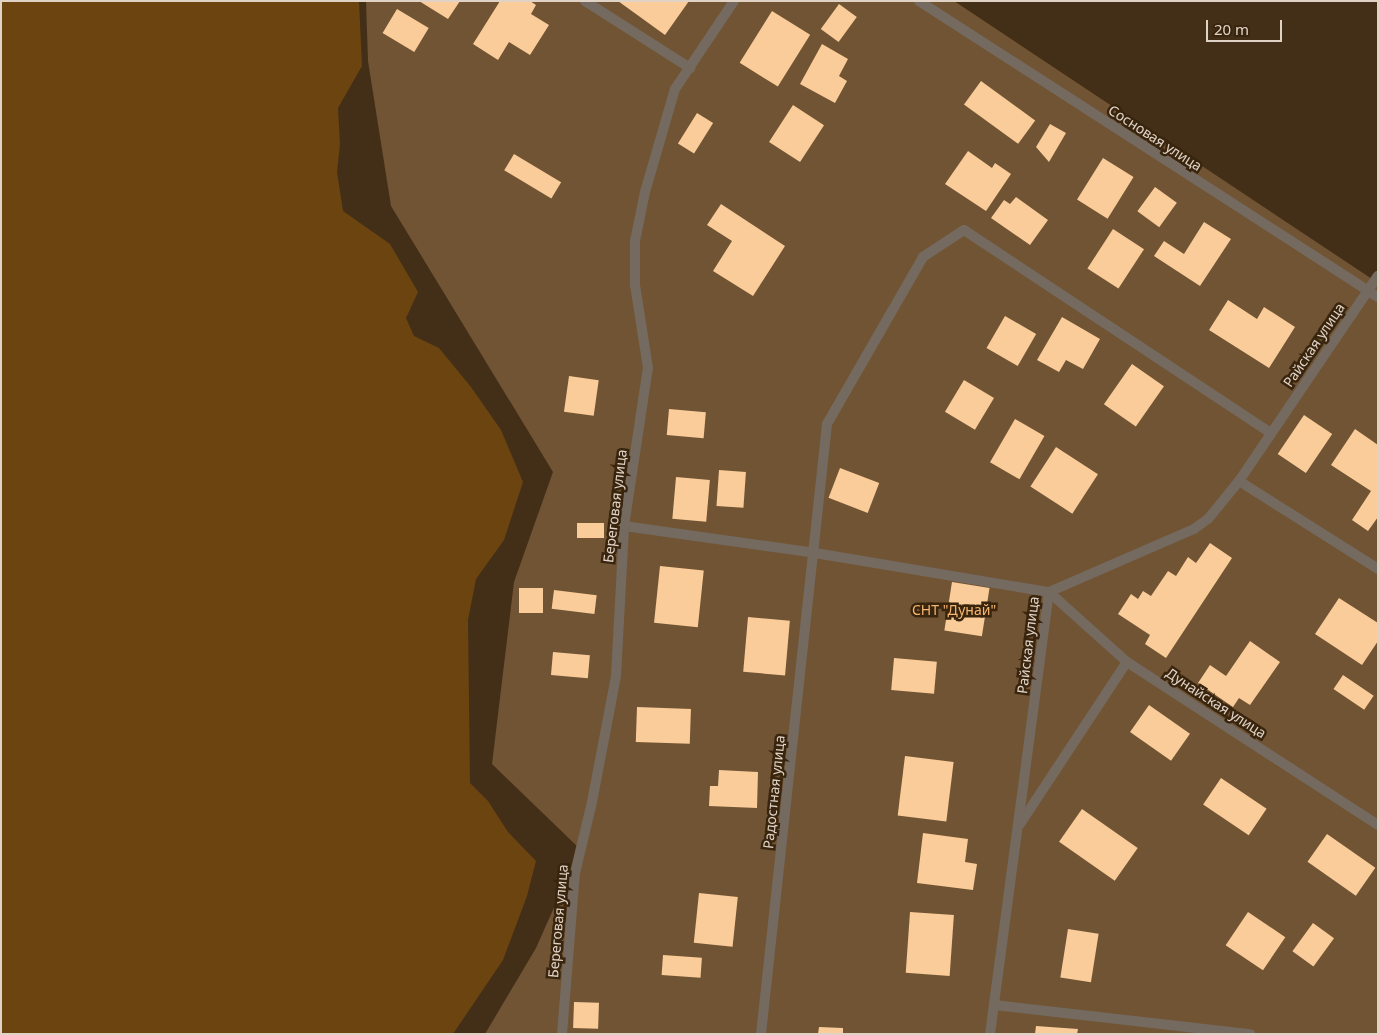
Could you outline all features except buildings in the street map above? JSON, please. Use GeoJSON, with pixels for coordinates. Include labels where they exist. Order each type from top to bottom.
{"type":"FeatureCollection","features":[{"type":"Feature","properties":{"kind":"street"},"geometry":{"type":"LineString","coordinates":[[585,1],[690,68]]}},
{"type":"Feature","properties":{"kind":"street","name":"Береговая улица"},"geometry":{"type":"LineString","coordinates":[[562,1034],[575,873],[592,802],[616,676],[624,526],[648,368],[635,285],[635,241],[645,192],[675,89],[734,1]]}},
{"type":"Feature","properties":{"kind":"street","name":"Сосновая улица"},"geometry":{"type":"LineString","coordinates":[[919,1],[1378,297]]}},
{"type":"Feature","properties":{"kind":"street","name":"Радостная улица"},"geometry":{"type":"LineString","coordinates":[[761,1034],[815,553],[827,424],[923,257],[964,230],[1271,434]]}},
{"type":"Feature","properties":{"kind":"street","name":"Райская улица"},"geometry":{"type":"LineString","coordinates":[[990,1034],[1049,592],[1194,529],[1208,520],[1239,481],[1378,276]]}},
{"type":"Feature","properties":{"kind":"street"},"geometry":{"type":"LineString","coordinates":[[1239,481],[1378,569]]}},
{"type":"Feature","properties":{"kind":"street"},"geometry":{"type":"LineString","coordinates":[[624,526],[815,553],[1049,592]]}},
{"type":"Feature","properties":{"kind":"street","name":"Дунайская улица"},"geometry":{"type":"LineString","coordinates":[[1049,592],[1127,662],[1378,825]]}},
{"type":"Feature","properties":{"kind":"street"},"geometry":{"type":"LineString","coordinates":[[1019,826],[1127,662]]}},
{"type":"Feature","properties":{"kind":"street"},"geometry":{"type":"LineString","coordinates":[[994,1005],[1250,1034]]}},
{"type":"Feature","properties":{"kind":"green space","name":"СНТ \"Дунай\""},"geometry":{"type":"Polygon","coordinates":[[[366,1],[954,1],[1378,283],[1378,1034],[485,1034],[536,948],[580,849],[492,764],[514,582],[553,472],[391,206],[368,61],[366,1]]]}},
{"type":"Feature","properties":{"kind":"shaded area"},"geometry":{"type":"Polygon","coordinates":[[[1,1],[359,1],[362,66],[338,108],[340,144],[337,172],[343,211],[390,244],[418,292],[406,318],[414,336],[439,348],[471,387],[501,430],[523,482],[504,540],[476,579],[468,620],[470,783],[488,801],[508,832],[536,861],[527,896],[503,960],[453,1034],[1,1034],[1,1]]]}}]}
